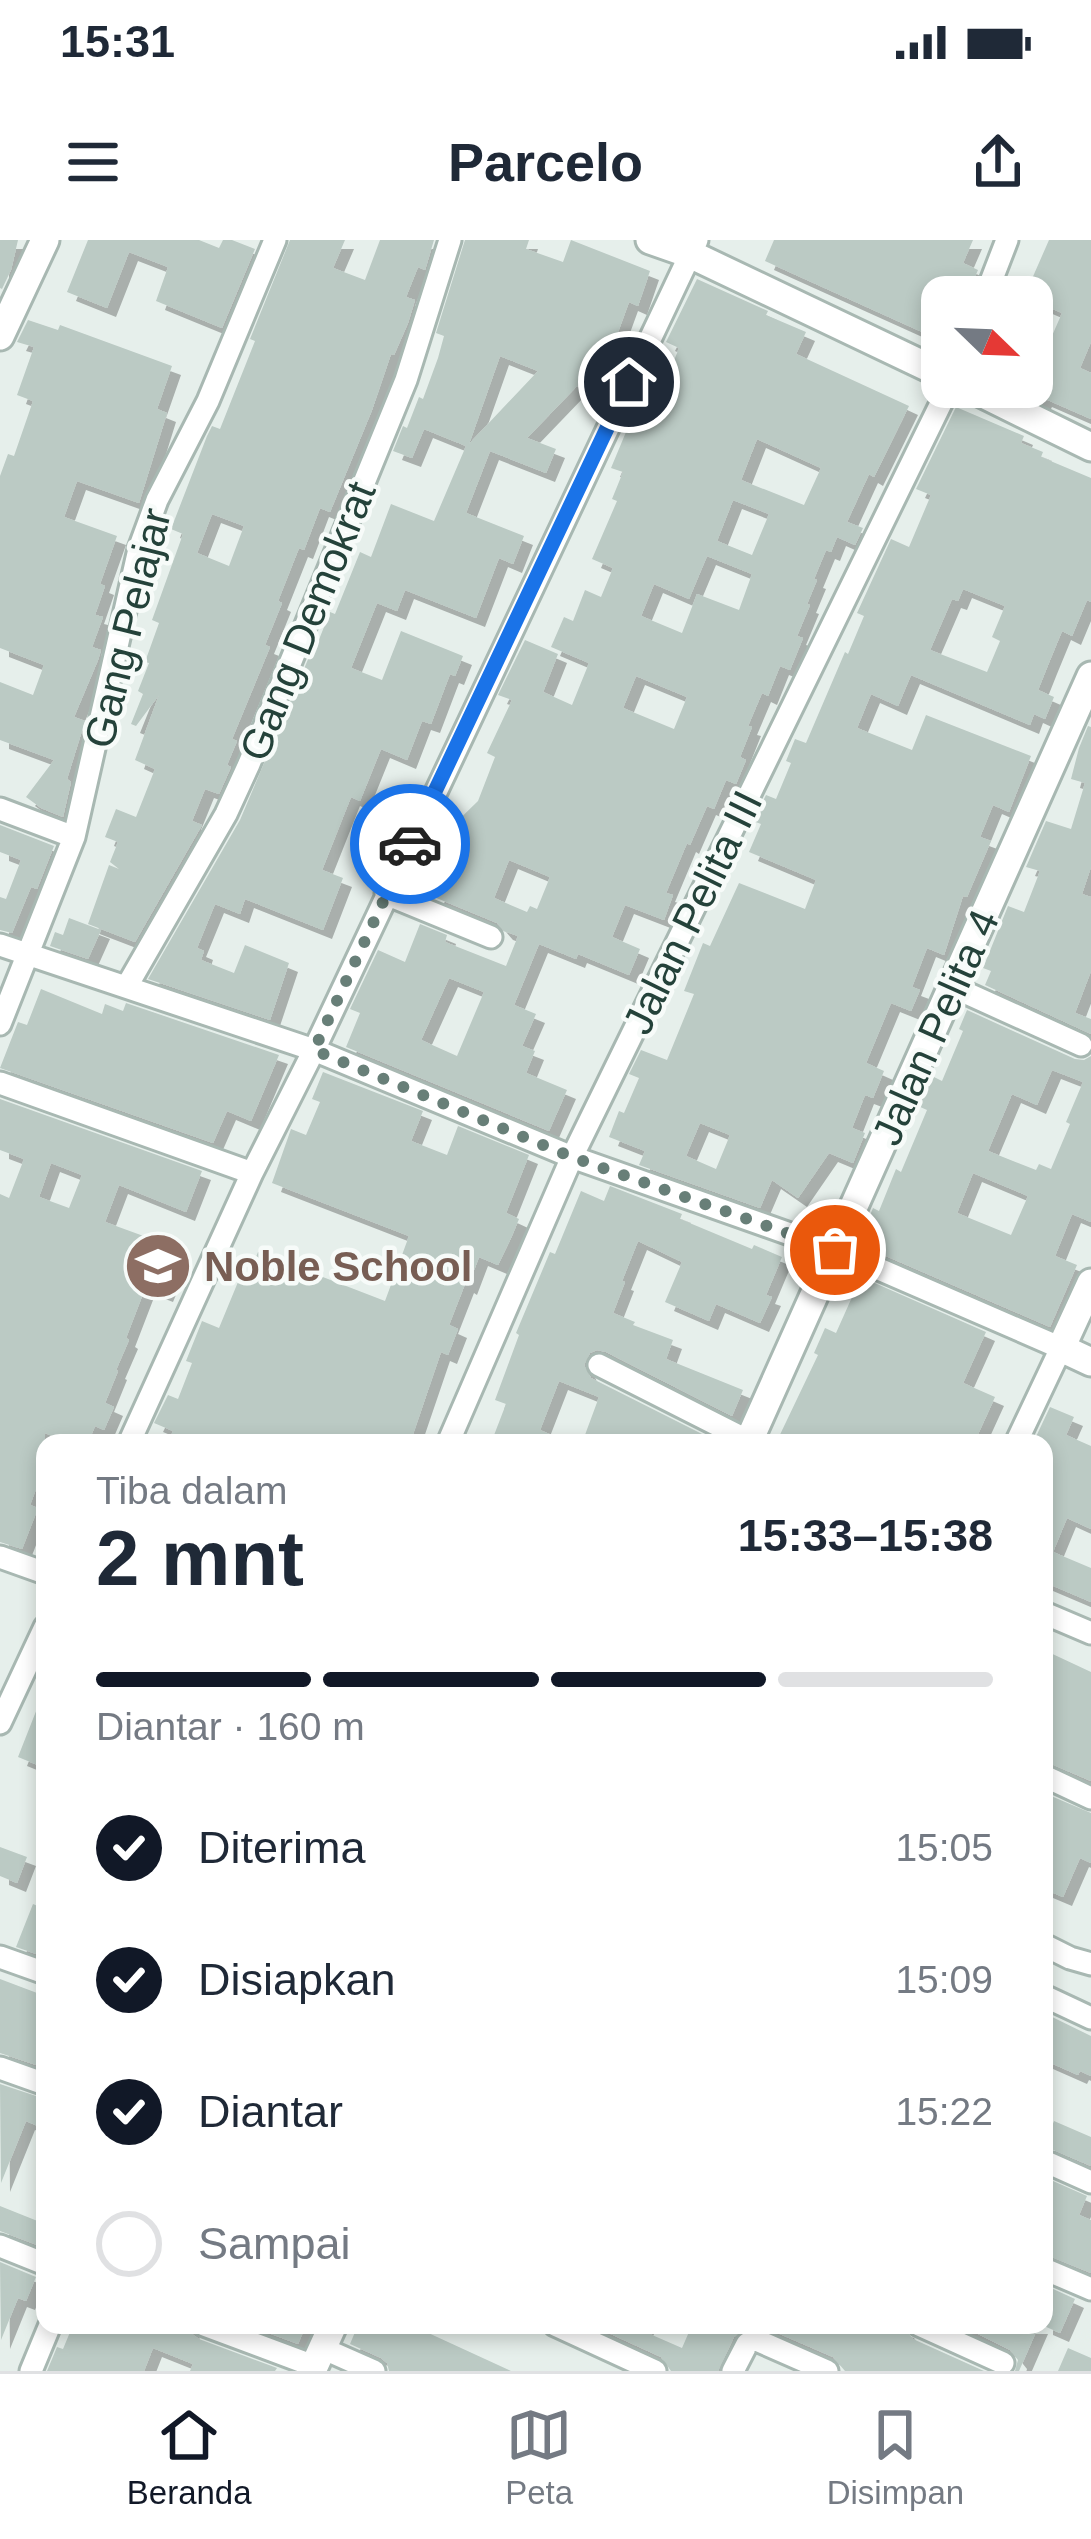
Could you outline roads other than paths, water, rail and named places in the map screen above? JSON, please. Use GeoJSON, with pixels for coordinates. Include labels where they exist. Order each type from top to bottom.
{"type":"FeatureCollection","features":[{"type":"Feature","properties":{"kind":"street"},"geometry":{"type":"LineString","coordinates":[[4,318],[45,240]]}},
{"type":"Feature","properties":{"kind":"street","name":"Gang Pelajar"},"geometry":{"type":"LineString","coordinates":[[0,1024],[74,837],[139,549],[275,240]]}},
{"type":"Feature","properties":{"kind":"street","name":"Gang Demokrat"},"geometry":{"type":"LineString","coordinates":[[127,986],[226,814],[249,764],[406,380],[450,240]]}},
{"type":"Feature","properties":{"kind":"street"},"geometry":{"type":"LineString","coordinates":[[650,240],[694,247],[921,363]]}},
{"type":"Feature","properties":{"kind":"street"},"geometry":{"type":"LineString","coordinates":[[993,276],[1007,240]]}},
{"type":"Feature","properties":{"kind":"street"},"geometry":{"type":"LineString","coordinates":[[133,1434],[252,1173],[694,247]]}},
{"type":"Feature","properties":{"kind":"street","name":"Jalan Pelita III"},"geometry":{"type":"LineString","coordinates":[[452,1434],[572,1157],[939,408]]}},
{"type":"Feature","properties":{"kind":"street"},"geometry":{"type":"LineString","coordinates":[[1013,408],[1091,446]]}},
{"type":"Feature","properties":{"kind":"street","name":"Jalan Pelita 4"},"geometry":{"type":"LineString","coordinates":[[752,1434],[1091,676]]}},
{"type":"Feature","properties":{"kind":"street"},"geometry":{"type":"LineString","coordinates":[[0,809],[74,837]]}},
{"type":"Feature","properties":{"kind":"street"},"geometry":{"type":"LineString","coordinates":[[386,893],[491,937]]}},
{"type":"Feature","properties":{"kind":"street"},"geometry":{"type":"LineString","coordinates":[[0,945],[314,1050],[572,1157],[835,1250],[1091,1362]]}},
{"type":"Feature","properties":{"kind":"street"},"geometry":{"type":"LineString","coordinates":[[953,987],[1082,1046]]}},
{"type":"Feature","properties":{"kind":"street"},"geometry":{"type":"LineString","coordinates":[[0,1083],[252,1173]]}},
{"type":"Feature","properties":{"kind":"street"},"geometry":{"type":"LineString","coordinates":[[1020,1434],[1091,1283]]}},
{"type":"Feature","properties":{"kind":"street"},"geometry":{"type":"LineString","coordinates":[[599,1365],[733,1434]]}},
{"type":"Feature","properties":{"kind":"street"},"geometry":{"type":"LineString","coordinates":[[0,1557],[36,1570]]}},
{"type":"Feature","properties":{"kind":"street"},"geometry":{"type":"LineString","coordinates":[[1053,1617],[1091,1633]]}},
{"type":"Feature","properties":{"kind":"street"},"geometry":{"type":"LineString","coordinates":[[0,1723],[36,1646]]}},
{"type":"Feature","properties":{"kind":"street"},"geometry":{"type":"LineString","coordinates":[[1053,1780],[1091,1798]]}},
{"type":"Feature","properties":{"kind":"street"},"geometry":{"type":"LineString","coordinates":[[1053,1950],[1091,1964]]}},
{"type":"Feature","properties":{"kind":"street"},"geometry":{"type":"LineString","coordinates":[[0,1957],[36,1969]]}},
{"type":"Feature","properties":{"kind":"street"},"geometry":{"type":"LineString","coordinates":[[1053,2000],[1091,2018]]}},
{"type":"Feature","properties":{"kind":"street"},"geometry":{"type":"LineString","coordinates":[[0,2068],[36,2081]]}},
{"type":"Feature","properties":{"kind":"street"},"geometry":{"type":"LineString","coordinates":[[1053,2165],[1091,2182]]}},
{"type":"Feature","properties":{"kind":"street"},"geometry":{"type":"LineString","coordinates":[[0,2246],[36,2260]]}},
{"type":"Feature","properties":{"kind":"street"},"geometry":{"type":"LineString","coordinates":[[1053,2273],[1091,2289]]}},
{"type":"Feature","properties":{"kind":"street"},"geometry":{"type":"LineString","coordinates":[[32,2371],[46,2334]]}},
{"type":"Feature","properties":{"kind":"street"},"geometry":{"type":"LineString","coordinates":[[241,2334],[374,2371]]}},
{"type":"Feature","properties":{"kind":"street"},"geometry":{"type":"LineString","coordinates":[[575,2334],[655,2371]]}},
{"type":"Feature","properties":{"kind":"street"},"geometry":{"type":"LineString","coordinates":[[939,2334],[1003,2363]]}},
{"type":"Feature","properties":{"kind":"street"},"geometry":{"type":"LineString","coordinates":[[733,2371],[751,2340],[827,2371]]}},
{"type":"Feature","properties":{"kind":"place","name":"Noble School"},"geometry":{"type":"Point","coordinates":[158,1266]}}]}
